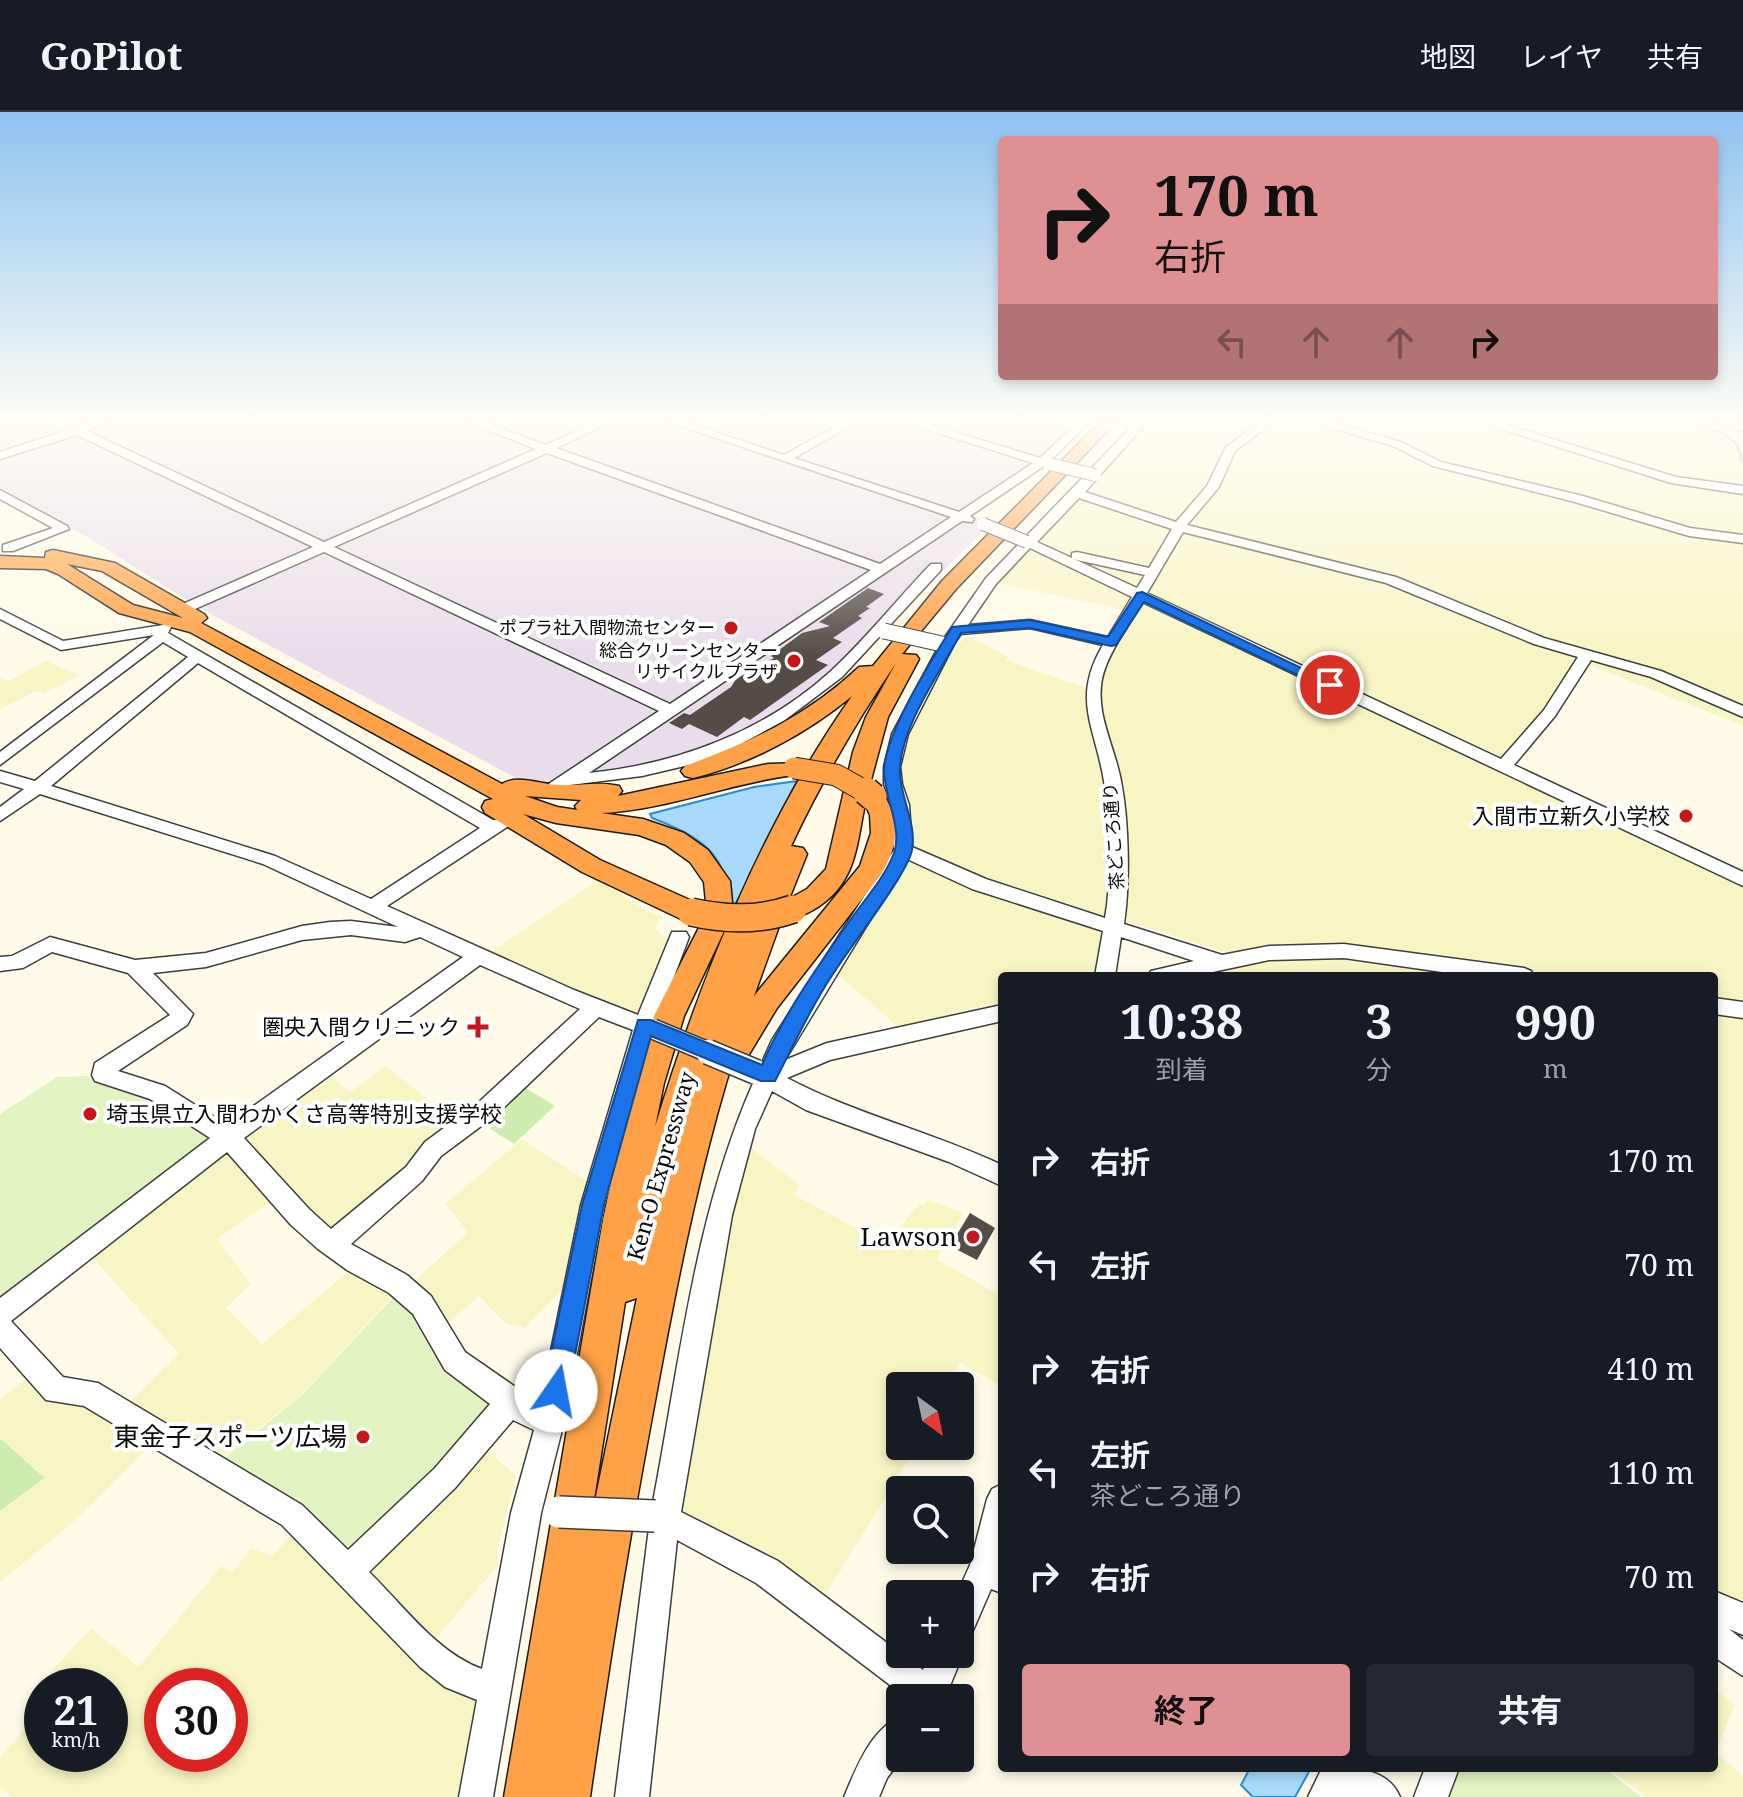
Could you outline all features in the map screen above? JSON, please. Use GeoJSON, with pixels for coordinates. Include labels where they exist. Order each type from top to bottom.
{"type":"FeatureCollection","features":[{"type":"Feature","properties":{"kind":"highway","name":"Ken-O Expressway"},"geometry":{"type":"LineString","coordinates":[[528,1797],[555,1614],[593,1420],[618,1316],[674,1115],[706,1018],[779,842],[810,784],[880,671],[1038,499]]}},
{"type":"Feature","properties":{"kind":"highway","name":"Ken-O Expressway"},"geometry":{"type":"LineString","coordinates":[[566,1797],[596,1599],[654,1306],[697,1125],[762,933],[826,787],[894,674],[947,597],[1045,499]]}},
{"type":"Feature","properties":{"kind":"highway"},"geometry":{"type":"LineString","coordinates":[[3,552],[65,570],[126,609],[197,628],[524,806],[556,815],[643,827],[675,839],[699,856],[717,881],[720,912],[669,1016],[648,1083],[620,1220],[555,1614]]}},
{"type":"Feature","properties":{"kind":"highway"},"geometry":{"type":"LineString","coordinates":[[3,552],[61,557],[108,567],[520,797],[566,806],[601,806],[640,801],[740,776],[794,768],[854,781],[873,797],[885,818],[882,847],[871,870],[743,1033],[697,1125]]}},
{"type":"Feature","properties":{"kind":"highway"},"geometry":{"type":"LineString","coordinates":[[491,783],[559,793],[612,790],[688,773],[745,752],[789,730],[835,700],[947,597]]}},
{"type":"Feature","properties":{"kind":"highway"},"geometry":{"type":"LineString","coordinates":[[448,766],[493,806],[642,892],[685,924],[762,918],[793,909],[816,896],[838,872],[853,799],[877,717],[896,678],[947,597]]}},
{"type":"Feature","properties":{"kind":"street"},"geometry":{"type":"LineString","coordinates":[[3,552],[63,529],[8,499]]}},
{"type":"Feature","properties":{"kind":"street"},"geometry":{"type":"LineString","coordinates":[[223,499],[670,710]]}},
{"type":"Feature","properties":{"kind":"street"},"geometry":{"type":"LineString","coordinates":[[190,606],[434,499]]}},
{"type":"Feature","properties":{"kind":"street"},"geometry":{"type":"LineString","coordinates":[[684,499],[880,569]]}},
{"type":"Feature","properties":{"kind":"street"},"geometry":{"type":"LineString","coordinates":[[907,499],[983,524],[1057,554],[1743,880]]}},
{"type":"Feature","properties":{"kind":"street"},"geometry":{"type":"LineString","coordinates":[[989,499],[560,784],[669,766],[728,743],[786,711],[833,678],[881,630],[947,597],[991,581],[1071,499]]}},
{"type":"Feature","properties":{"kind":"street"},"geometry":{"type":"LineString","coordinates":[[1092,499],[1148,519],[1391,580],[1539,641],[1656,674],[1743,712]]}},
{"type":"Feature","properties":{"kind":"street","name":"茶どころ通り"},"geometry":{"type":"LineString","coordinates":[[1106,972],[1119,893],[1115,803],[1093,708],[1094,681],[1111,642],[1142,596],[1180,526],[1203,499]]}},
{"type":"Feature","properties":{"kind":"street"},"geometry":{"type":"LineString","coordinates":[[1578,499],[1689,532],[1743,539]]}},
{"type":"Feature","properties":{"kind":"street"},"geometry":{"type":"LineString","coordinates":[[1057,554],[1155,573]]}},
{"type":"Feature","properties":{"kind":"street"},"geometry":{"type":"LineString","coordinates":[[947,597],[1030,624],[1111,642]]}},
{"type":"Feature","properties":{"kind":"street"},"geometry":{"type":"LineString","coordinates":[[632,1797],[660,1517],[720,1215],[762,1074],[903,850],[900,805],[893,784],[892,767],[900,734],[944,644],[947,597]]}},
{"type":"Feature","properties":{"kind":"street"},"geometry":{"type":"LineString","coordinates":[[2,617],[61,646],[162,631],[197,657],[498,825],[373,906]]}},
{"type":"Feature","properties":{"kind":"street"},"geometry":{"type":"LineString","coordinates":[[881,630],[944,644]]}},
{"type":"Feature","properties":{"kind":"street"},"geometry":{"type":"LineString","coordinates":[[0,760],[162,631]]}},
{"type":"Feature","properties":{"kind":"street"},"geometry":{"type":"LineString","coordinates":[[1503,767],[1542,727],[1559,696],[1574,679],[1587,653]]}},
{"type":"Feature","properties":{"kind":"street"},"geometry":{"type":"LineString","coordinates":[[0,815],[39,787],[197,657]]}},
{"type":"Feature","properties":{"kind":"street"},"geometry":{"type":"LineString","coordinates":[[3,780],[39,787],[269,860],[478,956],[762,1074],[814,1103],[957,1155],[998,1174]]}},
{"type":"Feature","properties":{"kind":"street"},"geometry":{"type":"LineString","coordinates":[[903,850],[979,884],[1220,962]]}},
{"type":"Feature","properties":{"kind":"street"},"geometry":{"type":"LineString","coordinates":[[476,1797],[526,1513],[550,1422],[593,1205],[685,924]]}},
{"type":"Feature","properties":{"kind":"street"},"geometry":{"type":"LineString","coordinates":[[0,964],[16,963],[50,944],[135,967],[206,960],[302,933],[330,929],[351,928],[405,935],[422,928]]}},
{"type":"Feature","properties":{"kind":"street"},"geometry":{"type":"LineString","coordinates":[[1176,972],[1269,953],[1344,951],[1489,972]]}},
{"type":"Feature","properties":{"kind":"street"},"geometry":{"type":"LineString","coordinates":[[0,1314],[228,1137],[478,956]]}},
{"type":"Feature","properties":{"kind":"street"},"geometry":{"type":"LineString","coordinates":[[135,967],[182,1014],[180,1019],[103,1069],[103,1075],[157,1092],[228,1137],[300,1217],[356,1262],[398,1284],[422,1305],[455,1361],[510,1402],[550,1422]]}},
{"type":"Feature","properties":{"kind":"street"},"geometry":{"type":"LineString","coordinates":[[332,1244],[414,1174],[433,1149],[488,1108],[596,1007]]}},
{"type":"Feature","properties":{"kind":"street"},"geometry":{"type":"LineString","coordinates":[[1718,1007],[1743,1010]]}},
{"type":"Feature","properties":{"kind":"street"},"geometry":{"type":"LineString","coordinates":[[762,1074],[827,1052],[998,1014]]}},
{"type":"Feature","properties":{"kind":"street"},"geometry":{"type":"LineString","coordinates":[[0,1328],[56,1390],[88,1393],[292,1515],[431,1656],[456,1676],[494,1690]]}},
{"type":"Feature","properties":{"kind":"street"},"geometry":{"type":"LineString","coordinates":[[349,1570],[445,1478],[510,1402]]}},
{"type":"Feature","properties":{"kind":"street"},"geometry":{"type":"LineString","coordinates":[[526,1513],[660,1517],[767,1572],[913,1684]]}},
{"type":"Feature","properties":{"kind":"street"},"geometry":{"type":"LineString","coordinates":[[974,1602],[993,1572],[998,1531]]}},
{"type":"Feature","properties":{"kind":"street"},"geometry":{"type":"LineString","coordinates":[[1718,1609],[1743,1619]]}},
{"type":"Feature","properties":{"kind":"street"},"geometry":{"type":"LineString","coordinates":[[1718,1640],[1743,1660]]}},
{"type":"Feature","properties":{"kind":"street"},"geometry":{"type":"LineString","coordinates":[[861,1797],[875,1766],[886,1752]]}},
{"type":"Feature","properties":{"kind":"street"},"geometry":{"type":"LineString","coordinates":[[1431,1797],[1440,1772]]}},
{"type":"Feature","properties":{"kind":"street"},"geometry":{"type":"LineString","coordinates":[[1325,1797],[1338,1773],[1383,1797]]}},
{"type":"Feature","properties":{"kind":"shaded area"},"geometry":{"type":"Polygon","coordinates":[[[16,499],[985,499],[964,512],[992,522],[804,709],[768,732],[699,761],[641,777],[603,783],[537,786],[525,783],[196,606],[89,538],[16,499]]]}},
{"type":"Feature","properties":{"kind":"shaded area"},"geometry":{"type":"Polygon","coordinates":[[[1074,499],[1743,499],[1743,726],[1592,666],[1496,768],[1743,887],[1743,1613],[1718,1603],[1718,972],[1217,972],[1227,953],[1120,919],[1110,972],[998,972],[998,1009],[902,1030],[832,970],[903,858],[896,775],[908,732],[941,665],[958,644],[968,636],[1009,657],[1005,660],[1098,692],[1104,666],[1142,603],[1126,610],[997,583],[1074,499]]]}},
{"type":"Feature","properties":{"kind":"shaded area"},"geometry":{"type":"Polygon","coordinates":[[[45,661],[80,675],[43,694],[37,691],[0,709],[0,678],[9,681],[45,661]]]}},
{"type":"Feature","properties":{"kind":"shaded area"},"geometry":{"type":"Polygon","coordinates":[[[598,880],[647,911],[663,917],[654,928],[670,942],[654,997],[637,1012],[572,992],[489,953],[598,880]]]}},
{"type":"Feature","properties":{"kind":"shaded area"},"geometry":{"type":"Polygon","coordinates":[[[385,1066],[460,1124],[329,1236],[240,1135],[326,1072],[350,1092],[385,1066]]]}},
{"type":"Feature","properties":{"kind":"shaded area"},"geometry":{"type":"Polygon","coordinates":[[[522,1139],[589,1185],[568,1284],[525,1328],[505,1323],[479,1296],[446,1325],[411,1284],[468,1232],[445,1204],[522,1139]]]}},
{"type":"Feature","properties":{"kind":"shaded area"},"geometry":{"type":"Polygon","coordinates":[[[745,1143],[800,1185],[794,1195],[887,1244],[919,1204],[924,1205],[928,1200],[964,1213],[937,1259],[998,1295],[998,1384],[960,1363],[955,1372],[886,1372],[886,1460],[908,1460],[899,1476],[886,1476],[886,1496],[820,1604],[680,1519],[673,1501],[745,1143]]]}},
{"type":"Feature","properties":{"kind":"shaded area"},"geometry":{"type":"Polygon","coordinates":[[[231,1146],[276,1198],[217,1239],[251,1284],[226,1308],[262,1344],[355,1266],[398,1290],[302,1394],[214,1464],[122,1409],[179,1354],[89,1254],[231,1146]]]}},
{"type":"Feature","properties":{"kind":"shaded area"},"geometry":{"type":"Polygon","coordinates":[[[35,1371],[156,1440],[69,1526],[0,1582],[0,1512],[46,1478],[0,1437],[0,1400],[35,1371]]]}},
{"type":"Feature","properties":{"kind":"shaded area"},"geometry":{"type":"Polygon","coordinates":[[[482,1445],[516,1476],[497,1551],[498,1565],[429,1647],[356,1572],[482,1445]]]}},
{"type":"Feature","properties":{"kind":"shaded area"},"geometry":{"type":"Polygon","coordinates":[[[295,1530],[470,1690],[478,1708],[461,1797],[12,1797],[0,1788],[0,1757],[24,1730],[24,1772],[128,1772],[128,1668],[54,1668],[91,1628],[139,1667],[221,1566],[233,1572],[251,1548],[272,1556],[295,1530]]]}},
{"type":"Feature","properties":{"kind":"shaded area"},"geometry":{"type":"Polygon","coordinates":[[[1718,1692],[1735,1705],[1718,1745],[1718,1692]]]}},
{"type":"Feature","properties":{"kind":"shaded area"},"geometry":{"type":"Polygon","coordinates":[[[1718,1755],[1743,1776],[1743,1797],[1646,1797],[1614,1772],[1718,1772],[1718,1755]]]}},
{"type":"Feature","properties":{"kind":"green space"},"geometry":{"type":"Polygon","coordinates":[[[86,1076],[148,1095],[210,1136],[210,1142],[0,1305],[0,1114],[57,1077],[86,1076]]]}},
{"type":"Feature","properties":{"kind":"green space"},"geometry":{"type":"Polygon","coordinates":[[[518,1083],[555,1106],[514,1144],[478,1121],[518,1083]]]}},
{"type":"Feature","properties":{"kind":"green space","name":"東金子スポーツ広場"},"geometry":{"type":"Polygon","coordinates":[[[398,1292],[500,1401],[356,1557],[216,1465],[303,1394],[398,1292]]]}},
{"type":"Feature","properties":{"kind":"green space"},"geometry":{"type":"Polygon","coordinates":[[[0,1438],[45,1478],[0,1511],[0,1438]]]}},
{"type":"Feature","properties":{"kind":"green space"},"geometry":{"type":"Polygon","coordinates":[[[1454,1772],[1609,1772],[1641,1797],[1444,1797],[1454,1772]]]}},
{"type":"Feature","properties":{"kind":"water"},"geometry":{"type":"Polygon","coordinates":[[[797,781],[735,905],[728,905],[723,872],[711,852],[694,838],[652,818],[650,814],[754,787],[797,781]]]}},
{"type":"Feature","properties":{"kind":"water"},"geometry":{"type":"Polygon","coordinates":[[[1248,1772],[1309,1772],[1295,1797],[1253,1797],[1241,1785],[1248,1772]]]}},
{"type":"Feature","properties":{"kind":"building","name":"総合クリーンセンター リサイクルプラザ"},"geometry":{"type":"Polygon","coordinates":[[[868,588],[884,594],[866,607],[870,608],[858,616],[862,618],[833,638],[842,642],[816,660],[828,665],[750,720],[744,717],[717,737],[689,724],[682,729],[669,723],[684,713],[690,715],[731,687],[736,679],[774,658],[771,656],[802,633],[830,626],[819,622],[868,588]]]}},
{"type":"Feature","properties":{"kind":"building","name":"Lawson"},"geometry":{"type":"Polygon","coordinates":[[[970,1213],[995,1228],[977,1260],[950,1246],[970,1213]]]}},
{"type":"Feature","properties":{"kind":"place","name":"ポプラ社入間物流センター"},"geometry":{"type":"Point","coordinates":[731,628]}},
{"type":"Feature","properties":{"kind":"place","name":"総合クリーンセンター リサイクルプラザ"},"geometry":{"type":"Point","coordinates":[794,661]}},
{"type":"Feature","properties":{"kind":"place","name":"入間市立新久小学校"},"geometry":{"type":"Point","coordinates":[1686,816]}},
{"type":"Feature","properties":{"kind":"place","name":"圏央入間クリニック"},"geometry":{"type":"Point","coordinates":[478,1027]}},
{"type":"Feature","properties":{"kind":"place","name":"埼玉県立入間わかくさ高等特別支援学校"},"geometry":{"type":"Point","coordinates":[90,1114]}},
{"type":"Feature","properties":{"kind":"place","name":"Lawson"},"geometry":{"type":"Point","coordinates":[973,1237]}},
{"type":"Feature","properties":{"kind":"place","name":"東金子スポーツ広場"},"geometry":{"type":"Point","coordinates":[363,1437]}},
{"type":"Feature","properties":{"kind":"route"},"geometry":{"type":"LineString","coordinates":[[556,1391],[593,1205],[645,1025],[768,1076],[780,1046],[903,850],[900,805],[893,784],[892,767],[900,734],[957,630],[1030,624],[1111,642],[1142,596],[1330,685]]}}]}
